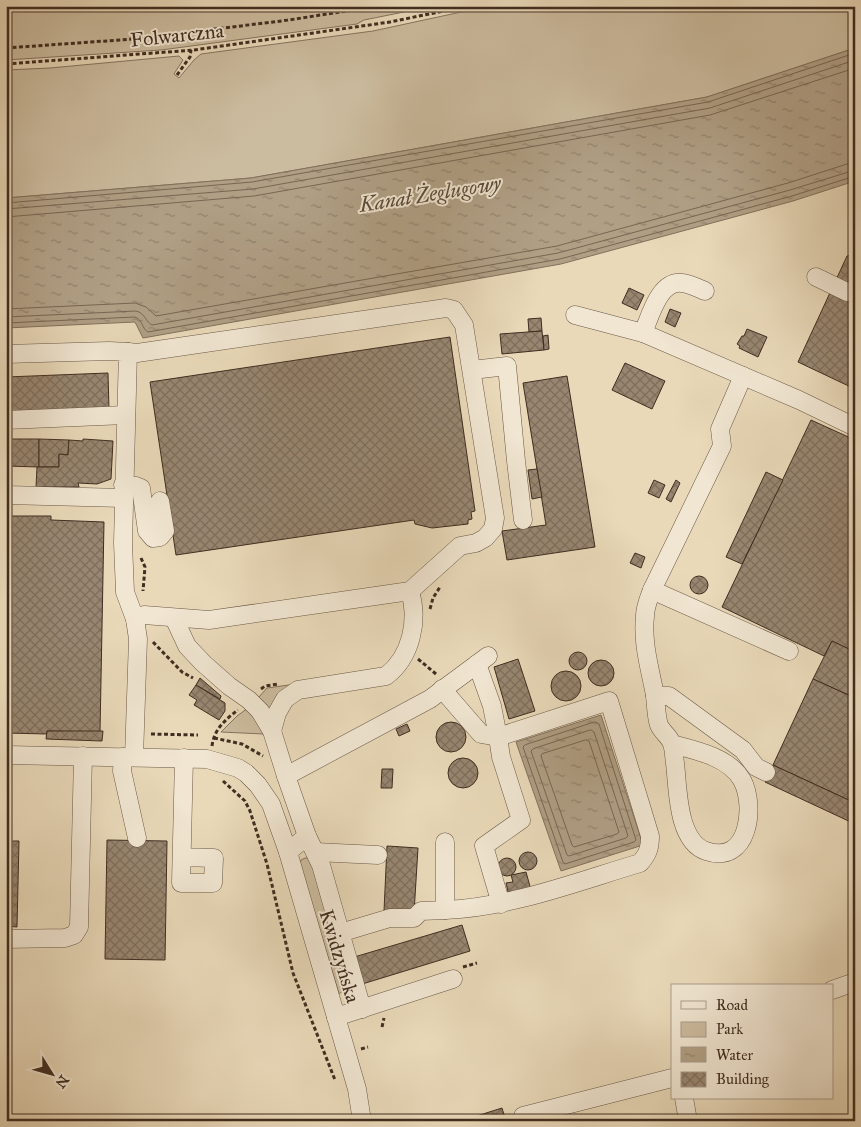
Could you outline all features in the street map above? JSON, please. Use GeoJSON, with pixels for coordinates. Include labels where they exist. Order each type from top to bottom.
{"type":"FeatureCollection","features":[{"type":"Feature","properties":{"kind":"lane"},"geometry":{"type":"LineString","coordinates":[[816,277],[847,292]]}},
{"type":"Feature","properties":{"kind":"lane"},"geometry":{"type":"LineString","coordinates":[[643,333],[658,298],[665,289],[671,285],[682,283],[705,291]]}},
{"type":"Feature","properties":{"kind":"lane"},"geometry":{"type":"LineString","coordinates":[[6,354],[109,351],[137,353],[446,308],[454,310],[464,325],[495,518],[493,530],[485,538],[476,543],[460,546],[410,591],[209,620],[144,615],[135,619]]}},
{"type":"Feature","properties":{"kind":"lane"},"geometry":{"type":"LineString","coordinates":[[574,315],[643,333],[855,427]]}},
{"type":"Feature","properties":{"kind":"lane"},"geometry":{"type":"LineString","coordinates":[[128,352],[123,543],[125,592],[135,619],[138,639],[128,757],[122,771],[137,838]]}},
{"type":"Feature","properties":{"kind":"lane"},"geometry":{"type":"LineString","coordinates":[[472,370],[507,366],[524,520]]}},
{"type":"Feature","properties":{"kind":"lane"},"geometry":{"type":"LineString","coordinates":[[672,744],[703,752],[721,760],[741,779],[746,794],[748,823],[746,834],[738,846],[727,852],[717,854],[706,851],[694,844],[686,830],[682,816],[672,744],[659,725],[644,638],[645,614],[652,590],[722,446],[720,429],[743,376]]}},
{"type":"Feature","properties":{"kind":"lane"},"geometry":{"type":"LineString","coordinates":[[6,420],[126,415]]}},
{"type":"Feature","properties":{"kind":"lane"},"geometry":{"type":"LineString","coordinates":[[6,495],[123,492],[136,486],[141,488],[147,531],[153,538],[160,537],[165,531],[160,501]]}},
{"type":"Feature","properties":{"kind":"lane"},"geometry":{"type":"LineString","coordinates":[[652,590],[789,652]]}},
{"type":"Feature","properties":{"kind":"lane"},"geometry":{"type":"LineString","coordinates":[[272,731],[277,713],[285,699],[298,690],[386,676],[396,668],[405,654],[414,626],[410,591]]}},
{"type":"Feature","properties":{"kind":"lane"},"geometry":{"type":"LineString","coordinates":[[174,618],[187,646],[229,686],[257,706],[272,731],[286,776],[321,865],[362,1008]]}},
{"type":"Feature","properties":{"kind":"lane"},"geometry":{"type":"LineString","coordinates":[[286,776],[430,699],[482,660],[501,757],[521,820],[484,846],[501,904]]}},
{"type":"Feature","properties":{"kind":"lane"},"geometry":{"type":"LineString","coordinates":[[340,933],[390,918],[414,918],[422,911],[472,909],[501,904],[640,863],[647,856],[650,836],[609,701],[498,736],[481,734],[442,690]]}},
{"type":"Feature","properties":{"kind":"lane"},"geometry":{"type":"LineString","coordinates":[[655,696],[669,696],[743,750],[756,767],[766,772]]}},
{"type":"Feature","properties":{"kind":"lane","name":"Kwidzyńska"},"geometry":{"type":"LineString","coordinates":[[6,755],[212,760],[238,768],[258,786],[271,804],[288,852],[357,1089],[362,1121]]}},
{"type":"Feature","properties":{"kind":"lane"},"geometry":{"type":"LineString","coordinates":[[6,939],[65,938],[74,935],[79,927],[83,756]]}},
{"type":"Feature","properties":{"kind":"lane"},"geometry":{"type":"LineString","coordinates":[[182,857],[184,758]]}},
{"type":"Feature","properties":{"kind":"lane"},"geometry":{"type":"LineString","coordinates":[[288,852],[308,836]]}},
{"type":"Feature","properties":{"kind":"lane"},"geometry":{"type":"LineString","coordinates":[[445,842],[445,910]]}},
{"type":"Feature","properties":{"kind":"lane"},"geometry":{"type":"LineString","coordinates":[[315,852],[378,855]]}},
{"type":"Feature","properties":{"kind":"lane"},"geometry":{"type":"LineString","coordinates":[[336,1017],[453,979]]}},
{"type":"Feature","properties":{"kind":"lane"},"geometry":{"type":"LineString","coordinates":[[834,989],[855,982]]}},
{"type":"Feature","properties":{"kind":"lane"},"geometry":{"type":"LineString","coordinates":[[524,1121],[523,1116],[671,1078]]}},
{"type":"Feature","properties":{"kind":"lane"},"geometry":{"type":"LineString","coordinates":[[684,1100],[688,1121]]}},
{"type":"Feature","properties":{"kind":"path"},"geometry":{"type":"LineString","coordinates":[[6,48],[134,38],[289,20],[378,6]]}},
{"type":"Feature","properties":{"kind":"path","name":"Folwarczna"},"geometry":{"type":"LineString","coordinates":[[6,64],[191,50],[390,22],[468,6]]}},
{"type":"Feature","properties":{"kind":"path"},"geometry":{"type":"LineString","coordinates":[[177,75],[190,57],[191,50]]}},
{"type":"Feature","properties":{"kind":"path"},"geometry":{"type":"LineString","coordinates":[[427,616],[433,598],[442,584]]}},
{"type":"Feature","properties":{"kind":"path"},"geometry":{"type":"LineString","coordinates":[[149,638],[182,672],[198,680]]}},
{"type":"Feature","properties":{"kind":"path"},"geometry":{"type":"LineString","coordinates":[[414,656],[432,671]]}},
{"type":"Feature","properties":{"kind":"path"},"geometry":{"type":"LineString","coordinates":[[212,750],[217,730],[226,719],[245,705]]}},
{"type":"Feature","properties":{"kind":"path"},"geometry":{"type":"LineString","coordinates":[[146,734],[198,735]]}},
{"type":"Feature","properties":{"kind":"path"},"geometry":{"type":"LineString","coordinates":[[214,738],[242,744],[266,758]]}},
{"type":"Feature","properties":{"kind":"path"},"geometry":{"type":"LineString","coordinates":[[219,779],[245,801],[250,811],[267,864],[271,886],[286,936],[293,973],[338,1087]]}},
{"type":"Feature","properties":{"kind":"green space"},"geometry":{"type":"Polygon","coordinates":[[[6,6],[449,6],[424,11],[414,10],[364,20],[357,24],[161,50],[6,60],[6,6]]]}},
{"type":"Feature","properties":{"kind":"green space"},"geometry":{"type":"Polygon","coordinates":[[[489,6],[855,6],[855,48],[707,97],[251,178],[6,198],[6,70],[50,68],[179,56],[183,60],[174,74],[179,78],[201,54],[373,31],[489,6]]]}},
{"type":"Feature","properties":{"kind":"green space"},"geometry":{"type":"Polygon","coordinates":[[[296,684],[271,713],[258,698],[267,688],[296,684]]]}},
{"type":"Feature","properties":{"kind":"green space"},"geometry":{"type":"Polygon","coordinates":[[[248,708],[259,721],[263,734],[221,732],[237,716],[248,708]]]}},
{"type":"Feature","properties":{"kind":"green space"},"geometry":{"type":"Polygon","coordinates":[[[305,858],[311,861],[345,982],[344,990],[339,994],[300,864],[301,860],[305,858]]]}},
{"type":"Feature","properties":{"kind":"water","name":"Kanał Żeglugowy"},"geometry":{"type":"Polygon","coordinates":[[[855,48],[855,181],[793,201],[561,264],[143,338],[135,322],[6,328],[6,198],[251,178],[707,97],[855,48]]]}},
{"type":"Feature","properties":{"kind":"water"},"geometry":{"type":"Polygon","coordinates":[[[601,715],[643,845],[561,871],[516,742],[601,715]]]}},
{"type":"Feature","properties":{"kind":"building"},"geometry":{"type":"Polygon","coordinates":[[[855,254],[855,389],[798,362],[847,256],[855,254]]]}},
{"type":"Feature","properties":{"kind":"building"},"geometry":{"type":"Polygon","coordinates":[[[629,288],[644,295],[637,310],[622,303],[629,288]]]}},
{"type":"Feature","properties":{"kind":"building"},"geometry":{"type":"Polygon","coordinates":[[[670,309],[681,313],[675,327],[665,322],[670,309]]]}},
{"type":"Feature","properties":{"kind":"building"},"geometry":{"type":"Polygon","coordinates":[[[541,318],[542,331],[529,332],[528,319],[541,318]]]}},
{"type":"Feature","properties":{"kind":"building"},"geometry":{"type":"Polygon","coordinates":[[[747,329],[767,337],[758,357],[739,348],[740,346],[737,344],[747,329]]]}},
{"type":"Feature","properties":{"kind":"building"},"geometry":{"type":"Polygon","coordinates":[[[542,331],[544,350],[502,354],[500,334],[542,331]]]}},
{"type":"Feature","properties":{"kind":"building"},"geometry":{"type":"Polygon","coordinates":[[[548,335],[549,349],[544,350],[543,336],[548,335]]]}},
{"type":"Feature","properties":{"kind":"building"},"geometry":{"type":"Polygon","coordinates":[[[450,337],[475,511],[471,512],[472,519],[468,520],[468,524],[432,528],[415,524],[414,520],[176,555],[150,382],[450,337]]]}},
{"type":"Feature","properties":{"kind":"building"},"geometry":{"type":"Polygon","coordinates":[[[625,363],[665,381],[652,409],[612,390],[625,363]]]}},
{"type":"Feature","properties":{"kind":"building"},"geometry":{"type":"Polygon","coordinates":[[[108,373],[109,410],[6,414],[6,377],[108,373]]]}},
{"type":"Feature","properties":{"kind":"building"},"geometry":{"type":"Polygon","coordinates":[[[567,376],[595,547],[507,560],[502,531],[546,525],[523,383],[567,376]]]}},
{"type":"Feature","properties":{"kind":"building"},"geometry":{"type":"Polygon","coordinates":[[[811,420],[855,440],[855,652],[832,641],[824,656],[722,607],[811,420]]]}},
{"type":"Feature","properties":{"kind":"building"},"geometry":{"type":"Polygon","coordinates":[[[6,439],[39,439],[39,467],[6,466],[6,439]]]}},
{"type":"Feature","properties":{"kind":"building"},"geometry":{"type":"Polygon","coordinates":[[[39,439],[69,440],[68,455],[59,454],[59,467],[39,467],[39,439]]]}},
{"type":"Feature","properties":{"kind":"building"},"geometry":{"type":"Polygon","coordinates":[[[83,439],[113,441],[111,479],[97,484],[78,483],[79,487],[36,487],[37,467],[59,467],[59,454],[68,455],[69,440],[83,441],[83,439]]]}},
{"type":"Feature","properties":{"kind":"building"},"geometry":{"type":"Polygon","coordinates":[[[537,469],[542,497],[532,499],[528,470],[537,469]]]}},
{"type":"Feature","properties":{"kind":"building"},"geometry":{"type":"Polygon","coordinates":[[[766,472],[783,480],[742,564],[726,557],[766,472]]]}},
{"type":"Feature","properties":{"kind":"building"},"geometry":{"type":"Polygon","coordinates":[[[654,480],[665,485],[659,498],[648,493],[654,480]]]}},
{"type":"Feature","properties":{"kind":"building"},"geometry":{"type":"Polygon","coordinates":[[[676,480],[680,483],[671,502],[666,499],[676,480]]]}},
{"type":"Feature","properties":{"kind":"building"},"geometry":{"type":"Polygon","coordinates":[[[6,516],[51,516],[51,520],[104,522],[100,732],[47,731],[47,734],[6,733],[6,516]]]}},
{"type":"Feature","properties":{"kind":"building"},"geometry":{"type":"Polygon","coordinates":[[[635,553],[645,557],[641,568],[630,563],[635,553]]]}},
{"type":"Feature","properties":{"kind":"building"},"geometry":{"type":"Polygon","coordinates":[[[699,576],[707,581],[708,585],[703,593],[699,594],[691,589],[690,585],[695,577],[699,576]]]}},
{"type":"Feature","properties":{"kind":"building"},"geometry":{"type":"Polygon","coordinates":[[[832,641],[855,652],[855,698],[813,679],[832,641]]]}},
{"type":"Feature","properties":{"kind":"building"},"geometry":{"type":"Polygon","coordinates":[[[574,652],[582,652],[587,657],[585,668],[574,670],[569,665],[569,657],[574,652]]]}},
{"type":"Feature","properties":{"kind":"building"},"geometry":{"type":"Polygon","coordinates":[[[518,659],[535,711],[509,719],[494,667],[518,659]]]}},
{"type":"Feature","properties":{"kind":"building"},"geometry":{"type":"Polygon","coordinates":[[[601,660],[610,664],[614,673],[610,682],[601,686],[592,682],[588,673],[592,664],[601,660]]]}},
{"type":"Feature","properties":{"kind":"building"},"geometry":{"type":"Polygon","coordinates":[[[566,671],[577,675],[581,686],[577,697],[566,701],[555,697],[551,686],[555,675],[566,671]]]}},
{"type":"Feature","properties":{"kind":"building"},"geometry":{"type":"Polygon","coordinates":[[[200,678],[221,696],[220,699],[196,685],[200,678]]]}},
{"type":"Feature","properties":{"kind":"building"},"geometry":{"type":"Polygon","coordinates":[[[813,679],[855,698],[855,803],[773,765],[813,679]]]}},
{"type":"Feature","properties":{"kind":"building"},"geometry":{"type":"Polygon","coordinates":[[[196,685],[225,703],[225,711],[219,720],[194,705],[197,700],[189,695],[196,685]]]}},
{"type":"Feature","properties":{"kind":"building"},"geometry":{"type":"Polygon","coordinates":[[[451,722],[462,726],[466,737],[462,748],[451,752],[440,748],[436,737],[440,726],[451,722]]]}},
{"type":"Feature","properties":{"kind":"building"},"geometry":{"type":"Polygon","coordinates":[[[407,724],[410,731],[399,736],[396,729],[407,724]]]}},
{"type":"Feature","properties":{"kind":"building"},"geometry":{"type":"Polygon","coordinates":[[[47,731],[103,731],[102,741],[46,739],[47,731]]]}},
{"type":"Feature","properties":{"kind":"building"},"geometry":{"type":"Polygon","coordinates":[[[463,758],[474,762],[478,773],[474,784],[463,788],[452,784],[448,773],[452,762],[463,758]]]}},
{"type":"Feature","properties":{"kind":"building"},"geometry":{"type":"Polygon","coordinates":[[[773,765],[855,803],[855,824],[765,782],[773,765]]]}},
{"type":"Feature","properties":{"kind":"building"},"geometry":{"type":"Polygon","coordinates":[[[382,769],[393,769],[392,788],[381,788],[382,769]]]}},
{"type":"Feature","properties":{"kind":"building"},"geometry":{"type":"Polygon","coordinates":[[[107,840],[167,841],[165,960],[105,959],[107,840]]]}},
{"type":"Feature","properties":{"kind":"building"},"geometry":{"type":"Polygon","coordinates":[[[6,841],[19,841],[17,927],[6,926],[6,841]]]}},
{"type":"Feature","properties":{"kind":"building"},"geometry":{"type":"Polygon","coordinates":[[[387,846],[418,848],[414,913],[384,911],[387,846]]]}},
{"type":"Feature","properties":{"kind":"building"},"geometry":{"type":"Polygon","coordinates":[[[528,852],[534,855],[537,861],[534,867],[528,870],[522,867],[519,861],[522,855],[528,852]]]}},
{"type":"Feature","properties":{"kind":"building"},"geometry":{"type":"Polygon","coordinates":[[[507,858],[513,861],[516,867],[513,873],[507,876],[501,873],[498,867],[501,861],[507,858]]]}},
{"type":"Feature","properties":{"kind":"building"},"geometry":{"type":"Polygon","coordinates":[[[526,872],[531,890],[509,896],[506,883],[513,882],[511,875],[526,872]]]}},
{"type":"Feature","properties":{"kind":"building"},"geometry":{"type":"Polygon","coordinates":[[[462,925],[470,951],[359,985],[351,958],[462,925]]]}},
{"type":"Feature","properties":{"kind":"building"},"geometry":{"type":"Polygon","coordinates":[[[502,1108],[506,1121],[461,1121],[502,1108]]]}}]}
